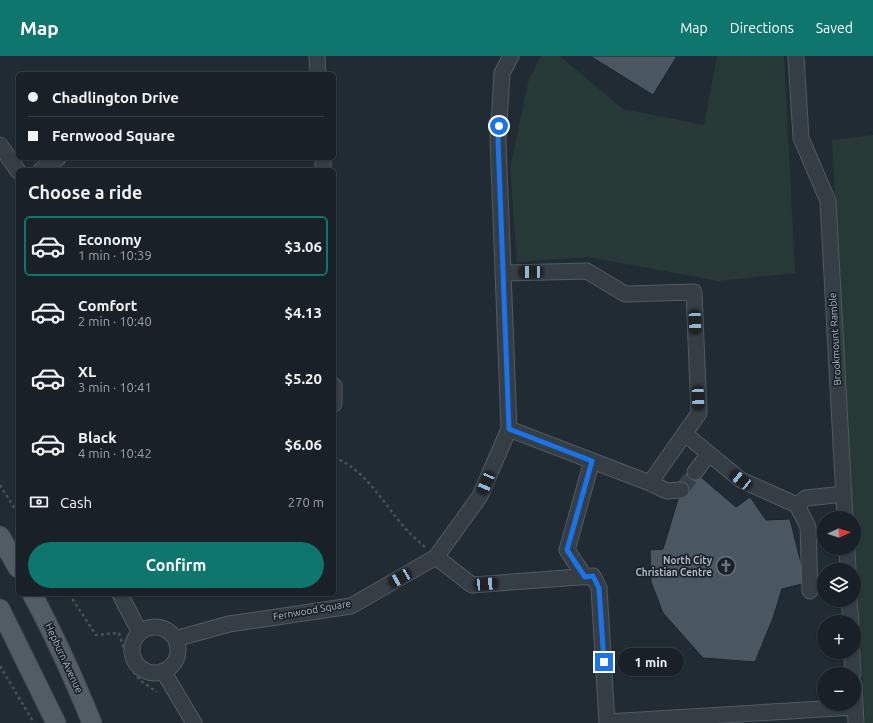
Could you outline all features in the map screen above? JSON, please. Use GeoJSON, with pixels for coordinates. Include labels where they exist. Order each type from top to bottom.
{"type":"FeatureCollection","features":[{"type":"Feature","properties":{"kind":"main road"},"geometry":{"type":"LineString","coordinates":[[0,536],[16,564]]}},
{"type":"Feature","properties":{"kind":"main road","name":"Hepburn Avenue"},"geometry":{"type":"LineString","coordinates":[[33,596],[77,685],[92,723]]}},
{"type":"Feature","properties":{"kind":"main road"},"geometry":{"type":"LineString","coordinates":[[0,609],[55,722]]}},
{"type":"Feature","properties":{"kind":"street"},"geometry":{"type":"LineString","coordinates":[[317,56],[318,72]]}},
{"type":"Feature","properties":{"kind":"street"},"geometry":{"type":"LineString","coordinates":[[510,56],[502,73],[498,139],[509,429],[480,496],[436,557],[472,584],[593,576],[599,588],[607,722],[817,709]]}},
{"type":"Feature","properties":{"kind":"street","name":"Brookmount Ramble"},"geometry":{"type":"LineString","coordinates":[[796,56],[801,138],[828,201],[845,511]]}},
{"type":"Feature","properties":{"kind":"street"},"geometry":{"type":"LineString","coordinates":[[0,145],[17,168]]}},
{"type":"Feature","properties":{"kind":"street"},"geometry":{"type":"LineString","coordinates":[[44,168],[55,160]]}},
{"type":"Feature","properties":{"kind":"street"},"geometry":{"type":"LineString","coordinates":[[503,273],[587,271],[625,294],[694,292],[699,413],[650,483]]}},
{"type":"Feature","properties":{"kind":"street"},"geometry":{"type":"LineString","coordinates":[[509,429],[650,483],[667,491],[681,490]]}},
{"type":"Feature","properties":{"kind":"street"},"geometry":{"type":"LineString","coordinates":[[684,434],[741,480],[797,505],[808,527],[810,591]]}},
{"type":"Feature","properties":{"kind":"street"},"geometry":{"type":"LineString","coordinates":[[695,472],[709,454]]}},
{"type":"Feature","properties":{"kind":"street"},"geometry":{"type":"LineString","coordinates":[[585,577],[567,550],[592,461]]}},
{"type":"Feature","properties":{"kind":"street"},"geometry":{"type":"LineString","coordinates":[[797,505],[806,498],[844,494]]}},
{"type":"Feature","properties":{"kind":"street","name":"Fernwood Square"},"geometry":{"type":"LineString","coordinates":[[175,639],[230,624],[351,606],[436,557]]}},
{"type":"Feature","properties":{"kind":"street"},"geometry":{"type":"LineString","coordinates":[[121,596],[140,633]]}},
{"type":"Feature","properties":{"kind":"street"},"geometry":{"type":"LineString","coordinates":[[148,628],[164,628],[175,639],[177,655],[174,662],[164,671],[156,673],[148,672],[135,662],[132,655],[132,647],[134,639],[140,633],[148,628]]}},
{"type":"Feature","properties":{"kind":"street"},"geometry":{"type":"LineString","coordinates":[[164,671],[194,723]]}},
{"type":"Feature","properties":{"kind":"street"},"geometry":{"type":"LineString","coordinates":[[855,711],[856,723]]}},
{"type":"Feature","properties":{"kind":"path"},"geometry":{"type":"LineString","coordinates":[[336,457],[354,469],[369,482],[405,528],[436,557]]}},
{"type":"Feature","properties":{"kind":"path"},"geometry":{"type":"LineString","coordinates":[[0,485],[16,511]]}},
{"type":"Feature","properties":{"kind":"path"},"geometry":{"type":"LineString","coordinates":[[71,596],[96,635],[119,633],[130,668],[141,681],[158,693]]}},
{"type":"Feature","properties":{"kind":"path"},"geometry":{"type":"LineString","coordinates":[[0,666],[34,723]]}},
{"type":"Feature","properties":{"kind":"green space"},"geometry":{"type":"Polygon","coordinates":[[[541,56],[560,56],[623,109],[704,125],[717,56],[784,56],[795,273],[718,281],[589,257],[517,262],[510,168],[529,79],[541,56]]]}},
{"type":"Feature","properties":{"kind":"green space"},"geometry":{"type":"Polygon","coordinates":[[[873,135],[873,723],[865,723],[861,652],[861,615],[859,615],[858,607],[861,607],[861,563],[856,563],[855,555],[861,555],[861,511],[853,511],[832,140],[873,135]]]}},
{"type":"Feature","properties":{"kind":"building"},"geometry":{"type":"Polygon","coordinates":[[[590,56],[677,56],[653,95],[590,56]]]}},
{"type":"Feature","properties":{"kind":"building","name":"North City Christian Centre"},"geometry":{"type":"Polygon","coordinates":[[[688,466],[736,507],[750,497],[766,520],[790,519],[806,583],[782,589],[773,618],[755,662],[703,658],[663,613],[651,582],[650,550],[663,549],[688,466]]]}},
{"type":"Feature","properties":{"kind":"tunnel"},"geometry":{"type":"LineString","coordinates":[[681,490],[695,472]]}},
{"type":"Feature","properties":{"kind":"place","name":"North City Christian Centre"},"geometry":{"type":"Point","coordinates":[726,566]}},
{"type":"Feature","properties":{"kind":"route"},"geometry":{"type":"LineString","coordinates":[[499,126],[498,139],[509,429],[592,461],[567,550],[585,577],[593,576],[599,588],[604,662]]}}]}
